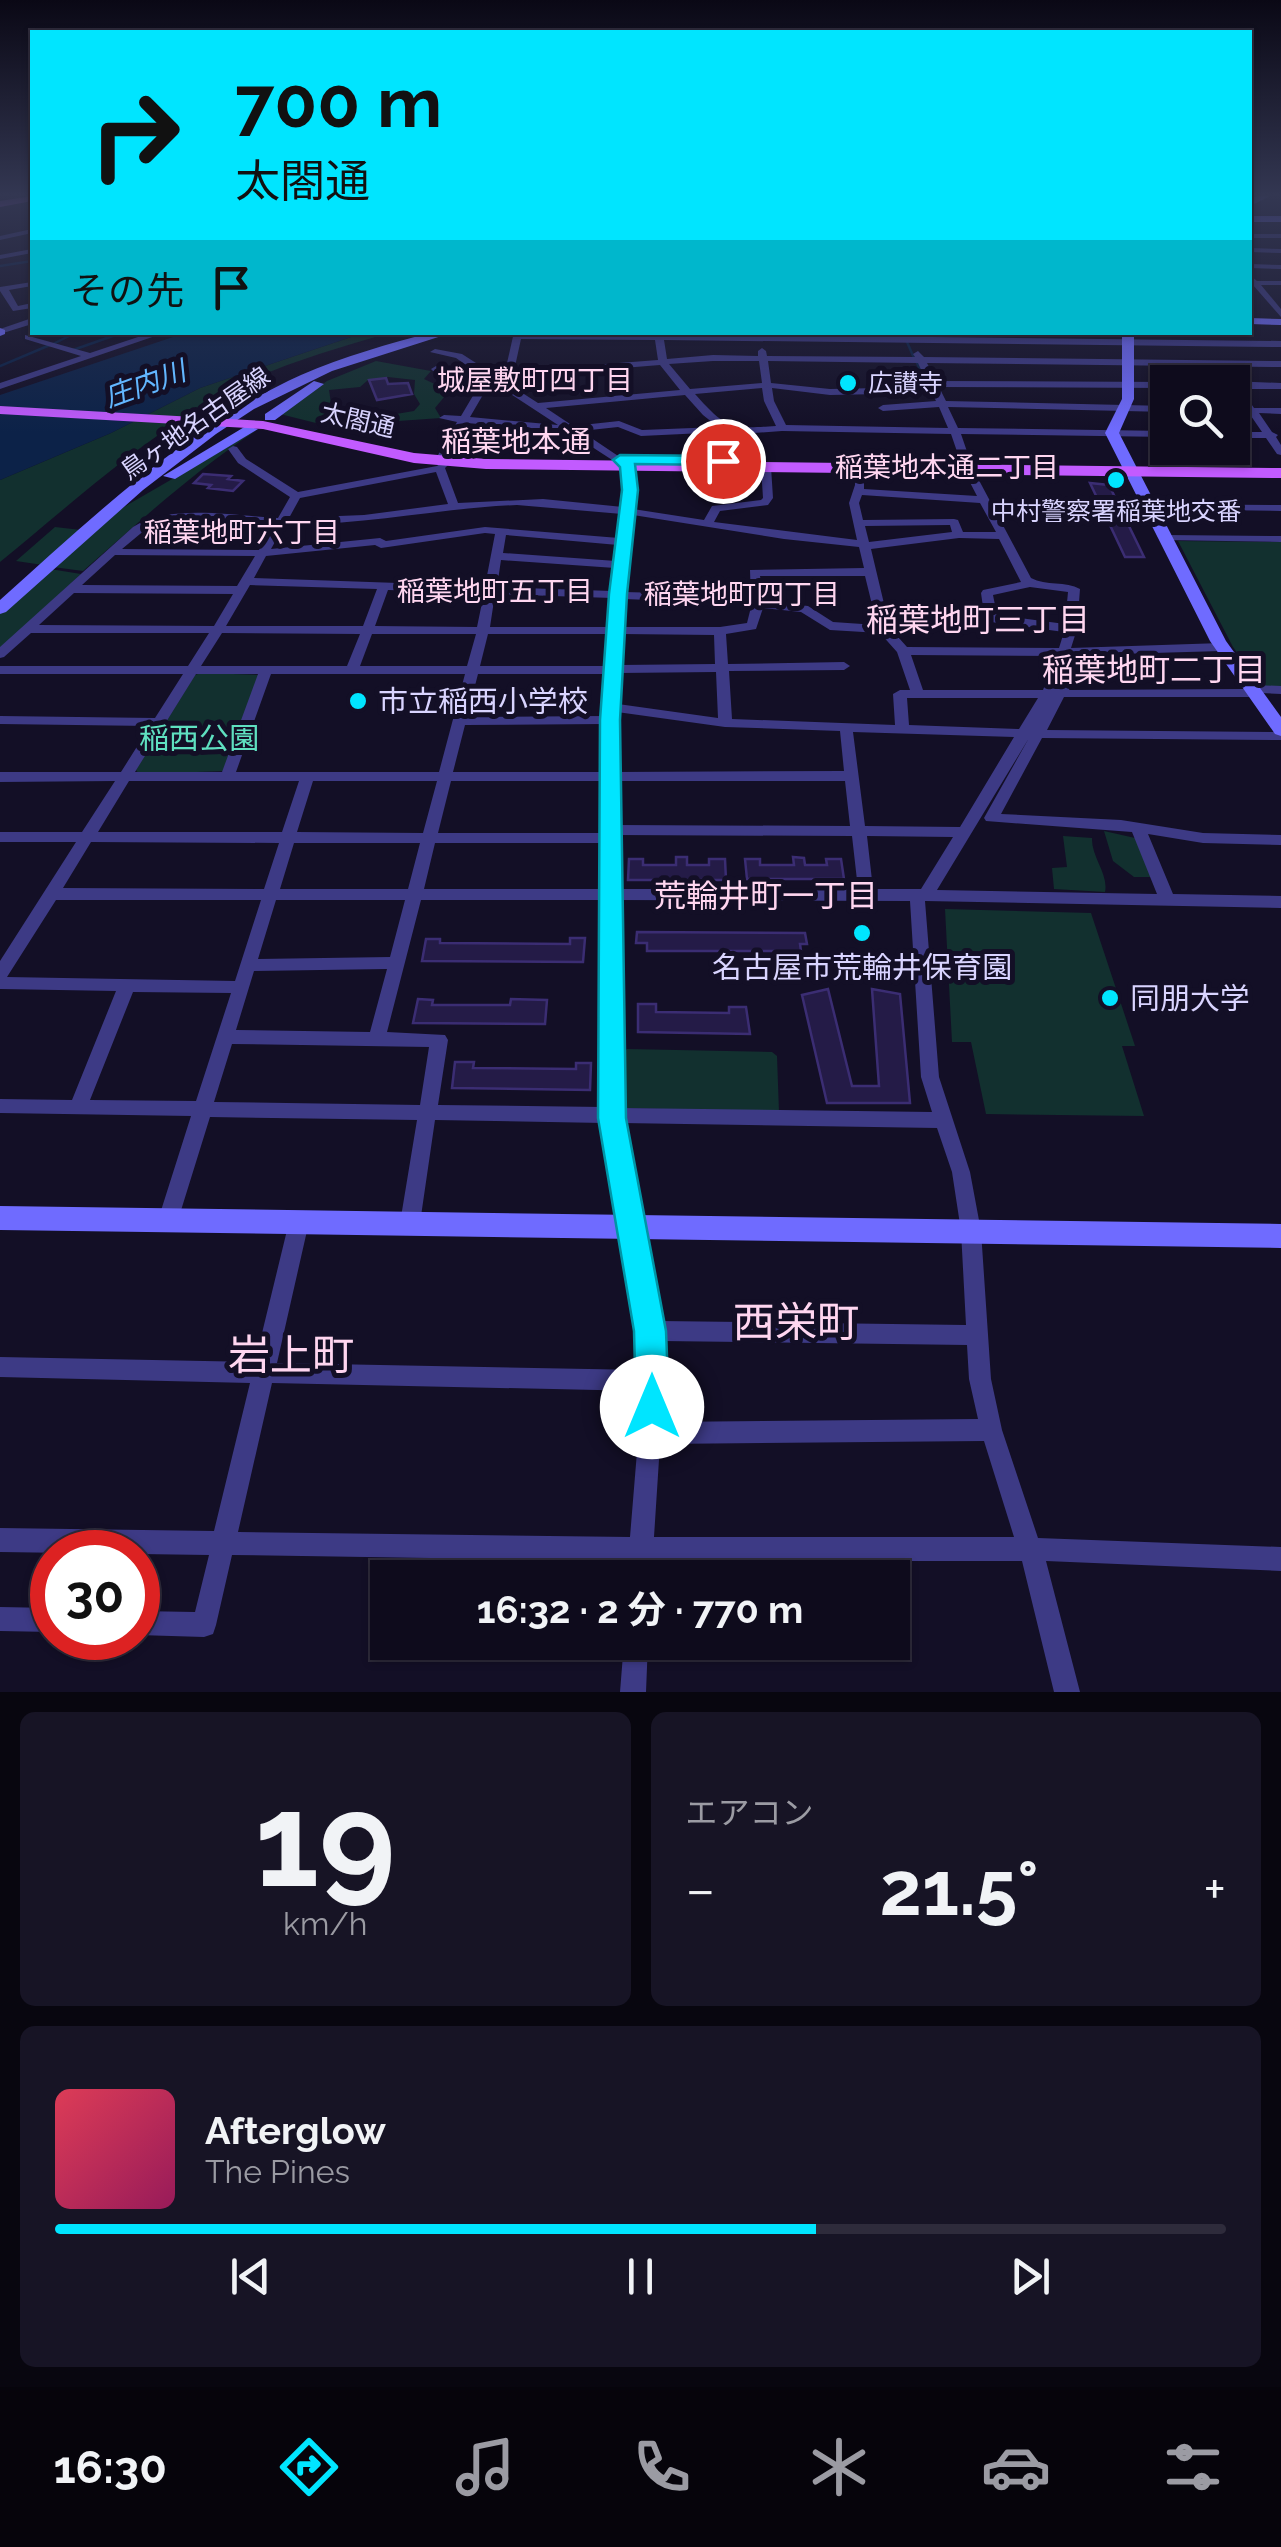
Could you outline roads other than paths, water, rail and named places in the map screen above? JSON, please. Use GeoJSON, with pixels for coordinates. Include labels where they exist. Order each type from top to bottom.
{"type":"FeatureCollection","features":[{"type":"Feature","properties":{"kind":"main road","name":"太閤通"},"geometry":{"type":"LineString","coordinates":[[0,407],[233,419],[443,461],[1281,470]]}},
{"type":"Feature","properties":{"kind":"main road","name":"太閤通"},"geometry":{"type":"LineString","coordinates":[[762,464],[967,467]]}},
{"type":"Feature","properties":{"kind":"street"},"geometry":{"type":"LineString","coordinates":[[1252,281],[1281,283]]}},
{"type":"Feature","properties":{"kind":"street"},"geometry":{"type":"LineString","coordinates":[[1252,281],[1281,318],[1252,321]]}},
{"type":"Feature","properties":{"kind":"street"},"geometry":{"type":"LineString","coordinates":[[30,284],[2,289],[16,308],[30,306]]}},
{"type":"Feature","properties":{"kind":"street"},"geometry":{"type":"LineString","coordinates":[[1252,300],[1281,300]]}},
{"type":"Feature","properties":{"kind":"street"},"geometry":{"type":"LineString","coordinates":[[0,332],[30,323]]}},
{"type":"Feature","properties":{"kind":"street"},"geometry":{"type":"LineString","coordinates":[[0,386],[154,335]]}},
{"type":"Feature","properties":{"kind":"street","name":"鳥ヶ地名古屋線"},"geometry":{"type":"LineString","coordinates":[[0,609],[113,510],[233,419],[301,380],[439,335]]}},
{"type":"Feature","properties":{"kind":"street"},"geometry":{"type":"LineString","coordinates":[[509,374],[518,335]]}},
{"type":"Feature","properties":{"kind":"street"},"geometry":{"type":"LineString","coordinates":[[707,524],[716,508],[764,502],[768,498],[762,464],[732,430],[706,412],[663,363],[658,335],[1128,337],[1281,344]]}},
{"type":"Feature","properties":{"kind":"street"},"geometry":{"type":"LineString","coordinates":[[1199,335],[1219,364]]}},
{"type":"Feature","properties":{"kind":"street"},"geometry":{"type":"LineString","coordinates":[[761,336],[766,385],[782,428]]}},
{"type":"Feature","properties":{"kind":"street"},"geometry":{"type":"LineString","coordinates":[[909,336],[955,431],[967,467],[1026,580],[1074,590],[1071,652],[1052,695],[921,895],[930,1077],[960,1172],[971,1231],[977,1335],[991,1430],[1030,1548],[1067,1692]]}},
{"type":"Feature","properties":{"kind":"street"},"geometry":{"type":"LineString","coordinates":[[28,337],[89,356]]}},
{"type":"Feature","properties":{"kind":"street"},"geometry":{"type":"LineString","coordinates":[[1014,337],[1058,432]]}},
{"type":"Feature","properties":{"kind":"street"},"geometry":{"type":"LineString","coordinates":[[1112,433],[1129,385],[1128,337]]}},
{"type":"Feature","properties":{"kind":"street"},"geometry":{"type":"LineString","coordinates":[[270,417],[330,376],[382,351]]}},
{"type":"Feature","properties":{"kind":"street"},"geometry":{"type":"LineString","coordinates":[[436,352],[459,356],[624,463],[628,513],[610,714],[608,896],[612,1118],[650,1331],[654,1380],[641,1560]]}},
{"type":"Feature","properties":{"kind":"street"},"geometry":{"type":"LineString","coordinates":[[436,368],[490,375],[763,359],[1281,364]]}},
{"type":"Feature","properties":{"kind":"street"},"geometry":{"type":"LineString","coordinates":[[454,506],[443,461],[490,375]]}},
{"type":"Feature","properties":{"kind":"street"},"geometry":{"type":"LineString","coordinates":[[537,406],[766,385],[874,392],[1036,384],[1150,386]]}},
{"type":"Feature","properties":{"kind":"street"},"geometry":{"type":"LineString","coordinates":[[1250,385],[1281,386]]}},
{"type":"Feature","properties":{"kind":"street"},"geometry":{"type":"LineString","coordinates":[[874,392],[892,430]]}},
{"type":"Feature","properties":{"kind":"street"},"geometry":{"type":"LineString","coordinates":[[882,408],[940,404],[1150,408]]}},
{"type":"Feature","properties":{"kind":"street"},"geometry":{"type":"LineString","coordinates":[[1250,408],[1275,435],[1281,452]]}},
{"type":"Feature","properties":{"kind":"street"},"geometry":{"type":"LineString","coordinates":[[1252,411],[1281,411]]}},
{"type":"Feature","properties":{"kind":"street"},"geometry":{"type":"LineString","coordinates":[[444,418],[572,428],[619,424],[640,434],[782,428],[1150,434]]}},
{"type":"Feature","properties":{"kind":"street"},"geometry":{"type":"LineString","coordinates":[[113,510],[250,429]]}},
{"type":"Feature","properties":{"kind":"street"},"geometry":{"type":"LineString","coordinates":[[1112,433],[1222,647],[1281,733]]}},
{"type":"Feature","properties":{"kind":"street"},"geometry":{"type":"LineString","coordinates":[[233,450],[242,461],[296,496],[443,461]]}},
{"type":"Feature","properties":{"kind":"street"},"geometry":{"type":"LineString","coordinates":[[858,468],[859,492],[854,503],[883,622],[903,651],[918,693]]}},
{"type":"Feature","properties":{"kind":"street"},"geometry":{"type":"LineString","coordinates":[[859,492],[984,500]]}},
{"type":"Feature","properties":{"kind":"street"},"geometry":{"type":"LineString","coordinates":[[242,987],[126,985],[1,974],[265,553],[296,496]]}},
{"type":"Feature","properties":{"kind":"street"},"geometry":{"type":"LineString","coordinates":[[0,654],[148,521],[172,517],[342,520],[454,506],[544,502],[809,541],[865,545],[959,535],[1003,536]]}},
{"type":"Feature","properties":{"kind":"street"},"geometry":{"type":"LineString","coordinates":[[1149,507],[1281,508]]}},
{"type":"Feature","properties":{"kind":"street"},"geometry":{"type":"LineString","coordinates":[[860,523],[954,522],[959,535]]}},
{"type":"Feature","properties":{"kind":"street"},"geometry":{"type":"LineString","coordinates":[[112,552],[265,553],[501,530],[624,542]]}},
{"type":"Feature","properties":{"kind":"street"},"geometry":{"type":"LineString","coordinates":[[377,1039],[483,630],[501,530]]}},
{"type":"Feature","properties":{"kind":"street"},"geometry":{"type":"LineString","coordinates":[[1166,538],[1281,540]]}},
{"type":"Feature","properties":{"kind":"street"},"geometry":{"type":"LineString","coordinates":[[499,556],[621,565]]}},
{"type":"Feature","properties":{"kind":"street"},"geometry":{"type":"LineString","coordinates":[[28,629],[720,631],[752,626],[758,604],[754,572],[870,572]]}},
{"type":"Feature","properties":{"kind":"street"},"geometry":{"type":"LineString","coordinates":[[991,618],[987,593],[1032,583]]}},
{"type":"Feature","properties":{"kind":"street"},"geometry":{"type":"LineString","coordinates":[[71,589],[384,586],[618,594],[804,609],[830,626],[991,618],[1071,629]]}},
{"type":"Feature","properties":{"kind":"street"},"geometry":{"type":"LineString","coordinates":[[352,670],[384,586]]}},
{"type":"Feature","properties":{"kind":"street"},"geometry":{"type":"LineString","coordinates":[[720,631],[726,723]]}},
{"type":"Feature","properties":{"kind":"street"},"geometry":{"type":"LineString","coordinates":[[903,651],[1071,652],[1222,647]]}},
{"type":"Feature","properties":{"kind":"street"},"geometry":{"type":"LineString","coordinates":[[0,670],[844,666]]}},
{"type":"Feature","properties":{"kind":"street"},"geometry":{"type":"LineString","coordinates":[[227,778],[266,670]]}},
{"type":"Feature","properties":{"kind":"street"},"geometry":{"type":"LineString","coordinates":[[902,727],[900,694],[1281,690]]}},
{"type":"Feature","properties":{"kind":"street"},"geometry":{"type":"LineString","coordinates":[[459,721],[610,714],[726,723],[1028,734],[1281,733]]}},
{"type":"Feature","properties":{"kind":"street"},"geometry":{"type":"LineString","coordinates":[[0,720],[159,722]]}},
{"type":"Feature","properties":{"kind":"street"},"geometry":{"type":"LineString","coordinates":[[846,726],[866,895]]}},
{"type":"Feature","properties":{"kind":"street"},"geometry":{"type":"LineString","coordinates":[[1028,734],[990,818],[1203,838],[1281,840]]}},
{"type":"Feature","properties":{"kind":"street"},"geometry":{"type":"LineString","coordinates":[[0,777],[852,776]]}},
{"type":"Feature","properties":{"kind":"street"},"geometry":{"type":"LineString","coordinates":[[168,1220],[307,777]]}},
{"type":"Feature","properties":{"kind":"street"},"geometry":{"type":"LineString","coordinates":[[1138,829],[1168,901]]}},
{"type":"Feature","properties":{"kind":"street"},"geometry":{"type":"LineString","coordinates":[[0,837],[428,839],[857,830],[962,832]]}},
{"type":"Feature","properties":{"kind":"street"},"geometry":{"type":"LineString","coordinates":[[50,894],[921,895],[1281,902]]}},
{"type":"Feature","properties":{"kind":"street"},"geometry":{"type":"LineString","coordinates":[[248,964],[396,964]]}},
{"type":"Feature","properties":{"kind":"street"},"geometry":{"type":"LineString","coordinates":[[78,1107],[126,985]]}},
{"type":"Feature","properties":{"kind":"street"},"geometry":{"type":"LineString","coordinates":[[226,1037],[439,1040],[410,1223]]}},
{"type":"Feature","properties":{"kind":"street"},"geometry":{"type":"LineString","coordinates":[[0,1106],[944,1120]]}},
{"type":"Feature","properties":{"kind":"street"},"geometry":{"type":"LineString","coordinates":[[0,1218],[1281,1236]]}},
{"type":"Feature","properties":{"kind":"street"},"geometry":{"type":"LineString","coordinates":[[160,1624],[204,1625],[300,1222]]}},
{"type":"Feature","properties":{"kind":"street"},"geometry":{"type":"LineString","coordinates":[[650,1331],[977,1335]]}},
{"type":"Feature","properties":{"kind":"street"},"geometry":{"type":"LineString","coordinates":[[0,1367],[654,1380]]}},
{"type":"Feature","properties":{"kind":"street"},"geometry":{"type":"LineString","coordinates":[[651,1433],[991,1430]]}},
{"type":"Feature","properties":{"kind":"street"},"geometry":{"type":"LineString","coordinates":[[0,1540],[641,1550],[1030,1548],[1281,1559]]}},
{"type":"Feature","properties":{"kind":"street"},"geometry":{"type":"LineString","coordinates":[[0,1619],[30,1620]]}},
{"type":"Feature","properties":{"kind":"street"},"geometry":{"type":"LineString","coordinates":[[633,1692],[635,1660]]}},
{"type":"Feature","properties":{"kind":"water","name":"庄内川"},"geometry":{"type":"Polygon","coordinates":[[[179,335],[357,335],[200,388],[111,433],[0,480],[0,395],[179,335]]]}},
{"type":"Feature","properties":{"kind":"waterway"},"geometry":{"type":"LineString","coordinates":[[53,344],[71,335]]}},
{"type":"Feature","properties":{"kind":"waterway"},"geometry":{"type":"LineString","coordinates":[[73,350],[116,335]]}},
{"type":"Feature","properties":{"kind":"waterway"},"geometry":{"type":"LineString","coordinates":[[907,342],[914,358]]}},
{"type":"Feature","properties":{"kind":"waterway"},"geometry":{"type":"LineString","coordinates":[[0,366],[50,345]]}},
{"type":"Feature","properties":{"kind":"waterway"},"geometry":{"type":"LineString","coordinates":[[917,363],[921,372]]}},
{"type":"Feature","properties":{"kind":"place","name":"広讃寺"},"geometry":{"type":"Point","coordinates":[848,383]}},
{"type":"Feature","properties":{"kind":"place","name":"中村警察署稲葉地交番"},"geometry":{"type":"Point","coordinates":[1116,480]}},
{"type":"Feature","properties":{"kind":"place","name":"市立稲西小学校"},"geometry":{"type":"Point","coordinates":[358,701]}},
{"type":"Feature","properties":{"kind":"place","name":"名古屋市荒輪井保育園"},"geometry":{"type":"Point","coordinates":[862,933]}},
{"type":"Feature","properties":{"kind":"place","name":"同朋大学"},"geometry":{"type":"Point","coordinates":[1110,998]}},
{"type":"Feature","properties":{"kind":"district","name":"城屋敷町四丁目"},"geometry":{"type":"Point","coordinates":[535,380]}},
{"type":"Feature","properties":{"kind":"district","name":"稲葉地本通"},"geometry":{"type":"Point","coordinates":[516,441]}},
{"type":"Feature","properties":{"kind":"district","name":"稲葉地本通二丁目"},"geometry":{"type":"Point","coordinates":[947,467]}},
{"type":"Feature","properties":{"kind":"district","name":"稲葉地町六丁目"},"geometry":{"type":"Point","coordinates":[242,532]}},
{"type":"Feature","properties":{"kind":"district","name":"稲葉地町五丁目"},"geometry":{"type":"Point","coordinates":[495,591]}},
{"type":"Feature","properties":{"kind":"district","name":"稲葉地町四丁目"},"geometry":{"type":"Point","coordinates":[742,594]}},
{"type":"Feature","properties":{"kind":"district","name":"稲葉地町三丁目"},"geometry":{"type":"Point","coordinates":[978,619]}},
{"type":"Feature","properties":{"kind":"district","name":"稲葉地町二丁目"},"geometry":{"type":"Point","coordinates":[1154,669]}},
{"type":"Feature","properties":{"kind":"district","name":"荒輪井町一丁目"},"geometry":{"type":"Point","coordinates":[766,895]}},
{"type":"Feature","properties":{"kind":"district","name":"西栄町"},"geometry":{"type":"Point","coordinates":[796,1322]}},
{"type":"Feature","properties":{"kind":"district","name":"岩上町"},"geometry":{"type":"Point","coordinates":[291,1355]}},
{"type":"Feature","properties":{"kind":"park label","name":"稲西公園"},"geometry":{"type":"Point","coordinates":[199,738]}}]}
